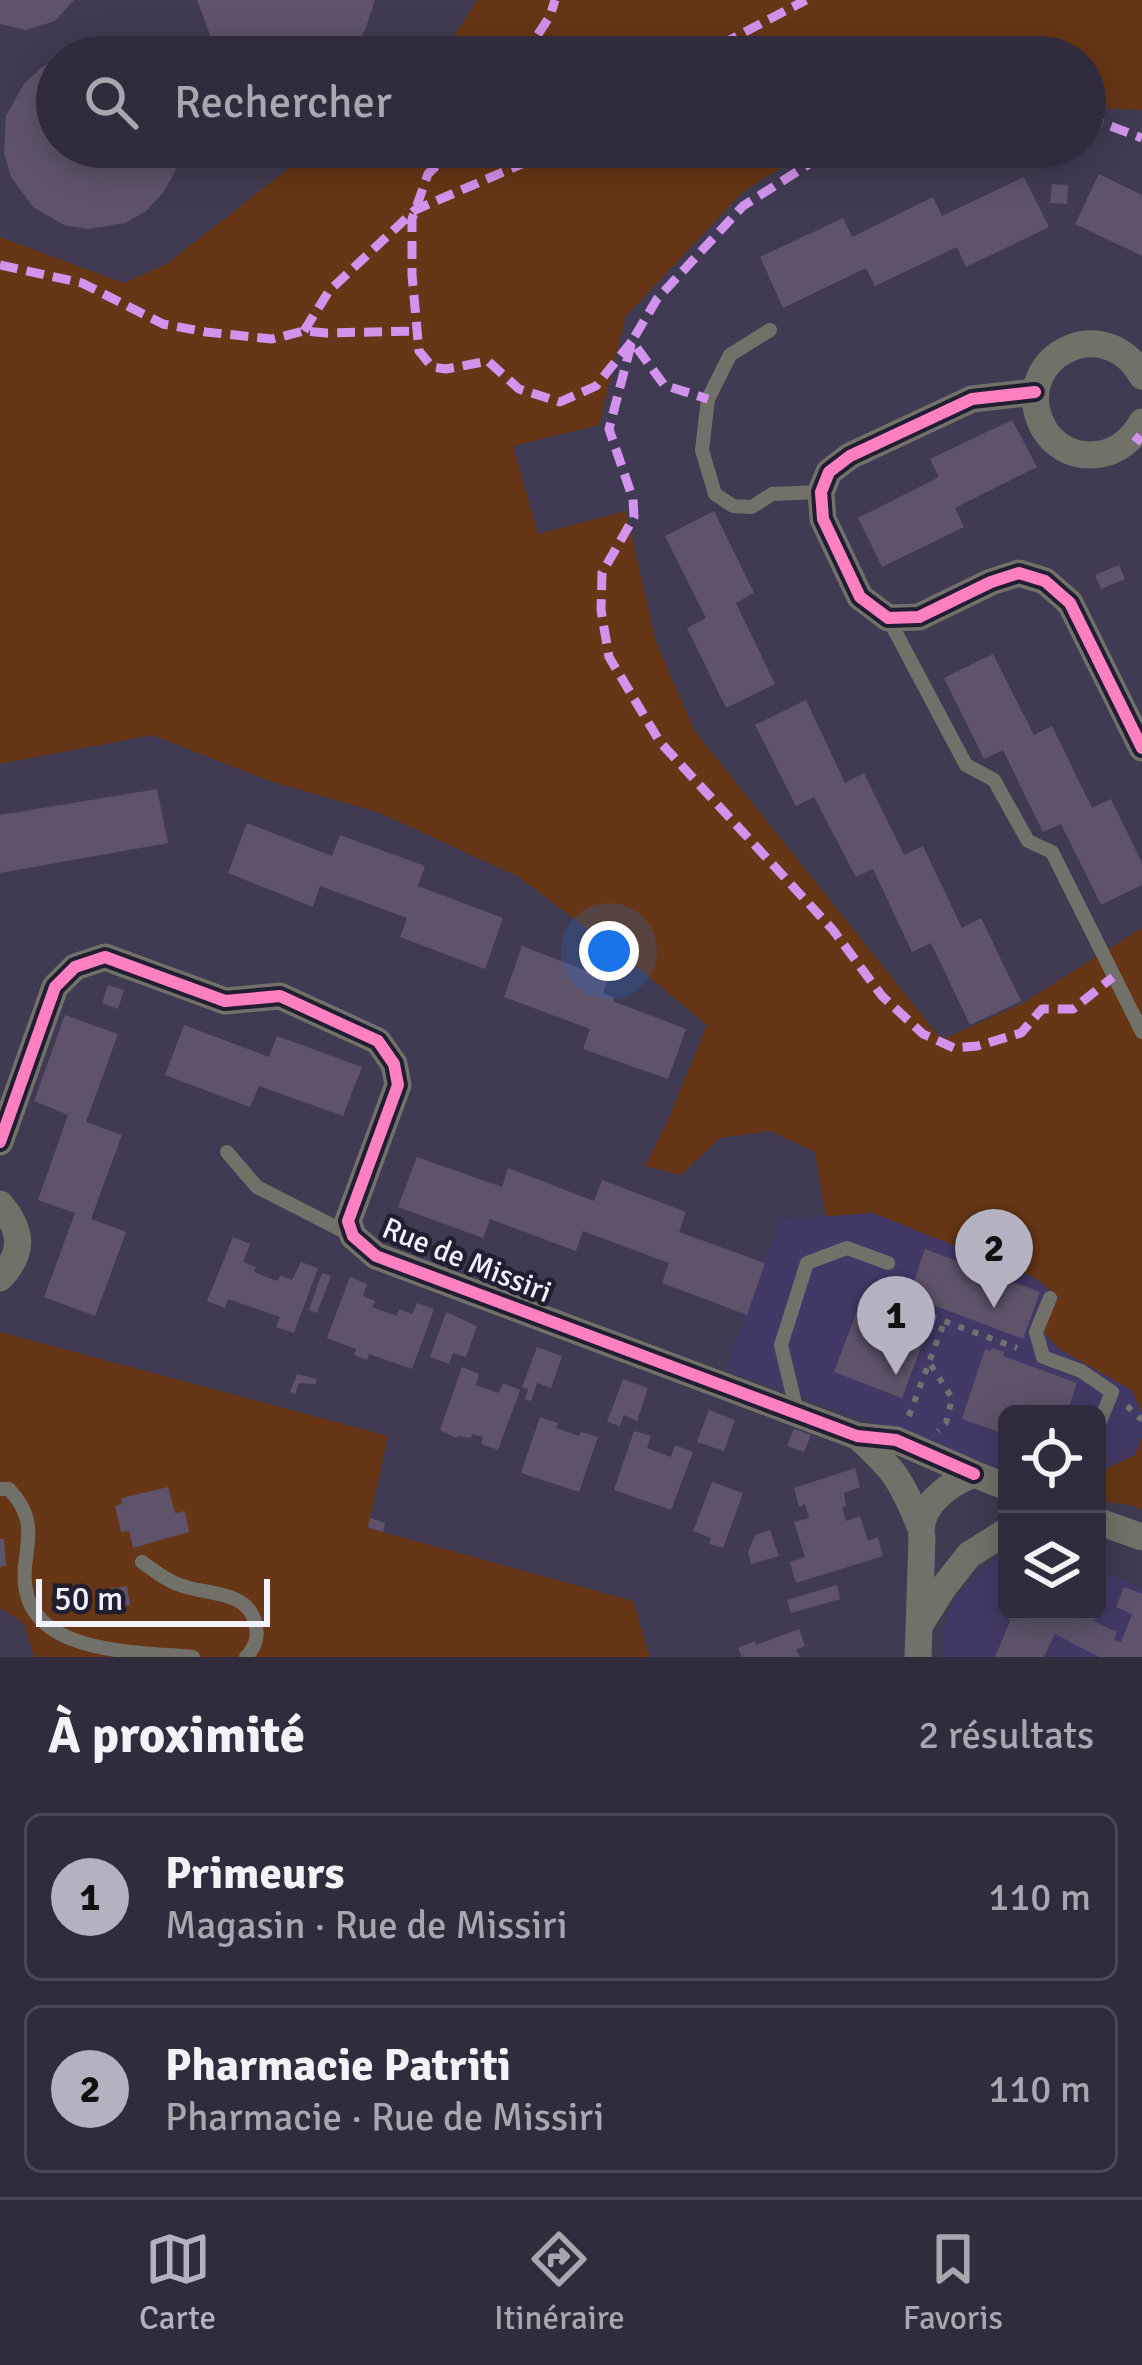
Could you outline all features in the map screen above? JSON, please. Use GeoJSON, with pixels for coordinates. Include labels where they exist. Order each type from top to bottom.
{"type":"FeatureCollection","features":[{"type":"Feature","properties":{"kind":"street"},"geometry":{"type":"LineString","coordinates":[[1142,376],[1119,350],[1081,344],[1048,363],[1035,392],[1036,412],[1046,433],[1080,455],[1117,450],[1142,422]]}},
{"type":"Feature","properties":{"kind":"street"},"geometry":{"type":"LineString","coordinates":[[1035,392],[972,399],[850,456],[830,472],[821,492],[823,519],[860,597],[888,618],[919,617],[1019,573],[1045,581],[1070,603],[1142,748]]}},
{"type":"Feature","properties":{"kind":"street","name":"Rue de Missiri"},"geometry":{"type":"LineString","coordinates":[[0,1142],[55,987],[75,967],[105,957],[225,1001],[280,996],[379,1041],[394,1064],[398,1084],[348,1220],[353,1236],[376,1256],[857,1436],[896,1440],[995,1485]]}},
{"type":"Feature","properties":{"kind":"street"},"geometry":{"type":"LineString","coordinates":[[0,1204],[14,1221],[18,1238],[16,1259],[0,1278]]}},
{"type":"Feature","properties":{"kind":"street","name":"Rue de Missiri"},"geometry":{"type":"LineString","coordinates":[[857,1436],[889,1465],[907,1494],[921,1532]]}},
{"type":"Feature","properties":{"kind":"street"},"geometry":{"type":"LineString","coordinates":[[918,1657],[921,1532],[934,1500],[953,1482],[995,1485]]}},
{"type":"Feature","properties":{"kind":"street"},"geometry":{"type":"LineString","coordinates":[[1106,1524],[1142,1537]]}},
{"type":"Feature","properties":{"kind":"street"},"geometry":{"type":"LineString","coordinates":[[921,1532],[934,1549],[970,1556]]}},
{"type":"Feature","properties":{"kind":"street"},"geometry":{"type":"LineString","coordinates":[[919,1627],[970,1556],[998,1537]]}},
{"type":"Feature","properties":{"kind":"lane"},"geometry":{"type":"LineString","coordinates":[[770,330],[730,355],[708,399],[702,450],[715,494],[733,506],[752,507],[772,494],[821,492]]}},
{"type":"Feature","properties":{"kind":"lane"},"geometry":{"type":"LineString","coordinates":[[888,618],[966,765],[994,780],[1028,842],[1052,852],[1142,1032]]}},
{"type":"Feature","properties":{"kind":"lane"},"geometry":{"type":"LineString","coordinates":[[226,1153],[257,1187],[353,1236]]}},
{"type":"Feature","properties":{"kind":"lane"},"geometry":{"type":"LineString","coordinates":[[797,1412],[781,1345],[807,1263],[847,1248],[888,1263]]}},
{"type":"Feature","properties":{"kind":"lane"},"geometry":{"type":"LineString","coordinates":[[1050,1298],[1036,1332],[1042,1357],[1081,1371],[1112,1393],[1106,1407]]}},
{"type":"Feature","properties":{"kind":"lane"},"geometry":{"type":"LineString","coordinates":[[0,1489],[9,1489],[22,1503],[30,1525],[24,1584],[33,1611],[56,1632],[97,1648],[193,1657]]}},
{"type":"Feature","properties":{"kind":"lane"},"geometry":{"type":"LineString","coordinates":[[142,1562],[177,1585],[233,1597],[253,1611],[258,1633],[256,1646],[246,1657]]}},
{"type":"Feature","properties":{"kind":"path"},"geometry":{"type":"LineString","coordinates":[[888,1263],[876,1296],[1042,1357]]}},
{"type":"Feature","properties":{"kind":"path"},"geometry":{"type":"LineString","coordinates":[[914,1404],[945,1322]]}},
{"type":"Feature","properties":{"kind":"path"},"geometry":{"type":"LineString","coordinates":[[919,1451],[946,1423],[952,1398],[929,1363]]}},
{"type":"Feature","properties":{"kind":"shaded area"},"geometry":{"type":"Polygon","coordinates":[[[477,0],[1142,0],[1142,110],[1106,108],[1106,36],[454,36],[477,0]]]}},
{"type":"Feature","properties":{"kind":"shaded area"},"geometry":{"type":"Polygon","coordinates":[[[289,168],[781,168],[743,192],[626,316],[599,425],[513,446],[538,534],[626,511],[655,639],[694,730],[942,1040],[1023,1003],[1142,928],[1142,1413],[1132,1390],[1059,1349],[1043,1332],[1058,1297],[1034,1277],[873,1213],[826,1216],[815,1152],[770,1131],[720,1138],[681,1175],[645,1166],[707,1025],[519,877],[380,813],[270,781],[152,735],[0,764],[0,237],[124,283],[168,263],[289,168]]]}},
{"type":"Feature","properties":{"kind":"shaded area"},"geometry":{"type":"Polygon","coordinates":[[[873,1213],[1034,1277],[1058,1297],[1043,1333],[1059,1349],[1132,1390],[1142,1413],[1142,1437],[1135,1455],[1106,1469],[1106,1405],[998,1405],[998,1468],[726,1370],[780,1220],[873,1213]]]}},
{"type":"Feature","properties":{"kind":"shaded area"},"geometry":{"type":"Polygon","coordinates":[[[0,1332],[388,1436],[368,1528],[633,1601],[650,1657],[34,1657],[24,1623],[0,1608],[0,1332]]]}},
{"type":"Feature","properties":{"kind":"shaded area"},"geometry":{"type":"Polygon","coordinates":[[[1142,1437],[1142,1510],[1106,1502],[1106,1469],[1135,1455],[1142,1437]]]}},
{"type":"Feature","properties":{"kind":"shaded area"},"geometry":{"type":"Polygon","coordinates":[[[998,1558],[998,1621],[1106,1621],[1106,1574],[1142,1588],[1142,1657],[942,1657],[942,1631],[953,1602],[987,1564],[998,1558]]]}},
{"type":"Feature","properties":{"kind":"building"},"geometry":{"type":"Polygon","coordinates":[[[0,0],[74,0],[55,21],[26,30],[0,24],[0,0]]]}},
{"type":"Feature","properties":{"kind":"building"},"geometry":{"type":"Polygon","coordinates":[[[197,0],[375,0],[362,36],[210,35],[197,0]]]}},
{"type":"Feature","properties":{"kind":"building"},"geometry":{"type":"Polygon","coordinates":[[[36,73],[36,168],[176,168],[163,193],[125,223],[88,229],[64,225],[33,207],[11,177],[4,153],[6,116],[36,73]]]}},
{"type":"Feature","properties":{"kind":"building"},"geometry":{"type":"Polygon","coordinates":[[[1099,174],[1142,195],[1142,256],[1075,224],[1099,174]]]}},
{"type":"Feature","properties":{"kind":"building"},"geometry":{"type":"Polygon","coordinates":[[[1024,177],[1049,227],[966,267],[957,247],[875,286],[866,268],[783,308],[760,257],[843,218],[852,237],[933,197],[942,216],[1024,177]]]}},
{"type":"Feature","properties":{"kind":"building"},"geometry":{"type":"Polygon","coordinates":[[[1052,184],[1068,185],[1067,204],[1050,203],[1052,184]]]}},
{"type":"Feature","properties":{"kind":"building"},"geometry":{"type":"Polygon","coordinates":[[[1012,420],[1037,467],[955,508],[964,527],[882,567],[858,518],[939,477],[930,459],[1012,420]]]}},
{"type":"Feature","properties":{"kind":"building"},"geometry":{"type":"Polygon","coordinates":[[[714,511],[754,593],[736,603],[775,684],[726,708],[687,628],[706,618],[665,536],[714,511]]]}},
{"type":"Feature","properties":{"kind":"building"},"geometry":{"type":"Polygon","coordinates":[[[1119,565],[1125,579],[1101,589],[1095,575],[1119,565]]]}},
{"type":"Feature","properties":{"kind":"building"},"geometry":{"type":"Polygon","coordinates":[[[993,654],[1034,735],[1052,726],[1092,808],[1111,799],[1142,863],[1142,885],[1101,905],[1061,824],[1043,832],[1003,750],[984,759],[944,678],[993,654]]]}},
{"type":"Feature","properties":{"kind":"building"},"geometry":{"type":"Polygon","coordinates":[[[806,700],[845,783],[864,773],[904,855],[923,846],[962,928],[981,918],[1021,1001],[970,1025],[931,943],[912,952],[873,869],[856,877],[814,797],[796,806],[755,725],[806,700]]]}},
{"type":"Feature","properties":{"kind":"building"},"geometry":{"type":"Polygon","coordinates":[[[157,789],[168,843],[0,873],[0,815],[157,789]]]}},
{"type":"Feature","properties":{"kind":"building"},"geometry":{"type":"Polygon","coordinates":[[[247,823],[332,856],[340,835],[425,866],[418,886],[503,918],[485,969],[400,937],[407,918],[320,886],[313,907],[228,873],[247,823]]]}},
{"type":"Feature","properties":{"kind":"building"},"geometry":{"type":"Polygon","coordinates":[[[522,946],[608,979],[603,993],[613,1001],[686,1029],[668,1079],[583,1049],[590,1029],[504,997],[522,946]]]}},
{"type":"Feature","properties":{"kind":"building"},"geometry":{"type":"Polygon","coordinates":[[[108,985],[124,990],[118,1009],[102,1003],[108,985]]]}},
{"type":"Feature","properties":{"kind":"building"},"geometry":{"type":"Polygon","coordinates":[[[65,1015],[118,1034],[86,1122],[122,1135],[91,1219],[126,1232],[95,1316],[44,1297],[75,1213],[38,1200],[68,1115],[34,1101],[65,1015]]]}},
{"type":"Feature","properties":{"kind":"building"},"geometry":{"type":"Polygon","coordinates":[[[184,1025],[269,1057],[277,1036],[362,1067],[343,1116],[259,1086],[250,1107],[165,1075],[184,1025]]]}},
{"type":"Feature","properties":{"kind":"building"},"geometry":{"type":"Polygon","coordinates":[[[417,1157],[502,1187],[508,1168],[594,1201],[602,1180],[686,1212],[679,1232],[765,1263],[747,1315],[662,1283],[669,1263],[583,1231],[576,1251],[490,1219],[483,1238],[398,1207],[417,1157]]]}},
{"type":"Feature","properties":{"kind":"building"},"geometry":{"type":"Polygon","coordinates":[[[233,1237],[250,1244],[243,1262],[266,1277],[292,1280],[301,1262],[318,1268],[294,1333],[276,1327],[280,1317],[228,1299],[225,1308],[207,1301],[233,1237]]]}},
{"type":"Feature","properties":{"kind":"building"},"geometry":{"type":"Polygon","coordinates":[[[925,1249],[1040,1292],[1023,1339],[909,1296],[925,1249]]]}},
{"type":"Feature","properties":{"kind":"building"},"geometry":{"type":"Polygon","coordinates":[[[322,1273],[331,1276],[317,1313],[309,1310],[322,1273]]]}},
{"type":"Feature","properties":{"kind":"building"},"geometry":{"type":"Polygon","coordinates":[[[350,1277],[367,1284],[363,1296],[375,1301],[372,1307],[397,1316],[399,1309],[412,1314],[417,1303],[434,1309],[412,1369],[369,1354],[367,1360],[354,1355],[356,1349],[327,1338],[350,1277]]]}},
{"type":"Feature","properties":{"kind":"building"},"geometry":{"type":"Polygon","coordinates":[[[860,1303],[928,1329],[902,1398],[834,1372],[860,1303]]]}},
{"type":"Feature","properties":{"kind":"building"},"geometry":{"type":"Polygon","coordinates":[[[446,1312],[477,1326],[466,1357],[453,1353],[449,1364],[430,1357],[446,1312]]]}},
{"type":"Feature","properties":{"kind":"building"},"geometry":{"type":"Polygon","coordinates":[[[537,1347],[562,1356],[551,1388],[537,1383],[531,1401],[525,1399],[528,1389],[522,1387],[537,1347]]]}},
{"type":"Feature","properties":{"kind":"building"},"geometry":{"type":"Polygon","coordinates":[[[985,1349],[1077,1383],[1070,1405],[998,1405],[998,1432],[962,1419],[985,1349]]]}},
{"type":"Feature","properties":{"kind":"building"},"geometry":{"type":"Polygon","coordinates":[[[462,1367],[479,1374],[476,1385],[499,1393],[503,1383],[520,1390],[498,1450],[481,1444],[483,1437],[456,1438],[440,1430],[462,1367]]]}},
{"type":"Feature","properties":{"kind":"building"},"geometry":{"type":"Polygon","coordinates":[[[297,1374],[317,1379],[315,1384],[299,1383],[295,1394],[290,1392],[297,1374]]]}},
{"type":"Feature","properties":{"kind":"building"},"geometry":{"type":"Polygon","coordinates":[[[623,1379],[648,1388],[637,1421],[624,1415],[620,1426],[607,1422],[623,1379]]]}},
{"type":"Feature","properties":{"kind":"building"},"geometry":{"type":"Polygon","coordinates":[[[709,1410],[735,1420],[724,1451],[697,1442],[709,1410]]]}},
{"type":"Feature","properties":{"kind":"building"},"geometry":{"type":"Polygon","coordinates":[[[540,1417],[579,1436],[581,1432],[598,1437],[579,1492],[521,1473],[540,1417]]]}},
{"type":"Feature","properties":{"kind":"building"},"geometry":{"type":"Polygon","coordinates":[[[794,1429],[811,1435],[804,1452],[787,1446],[794,1429]]]}},
{"type":"Feature","properties":{"kind":"building"},"geometry":{"type":"Polygon","coordinates":[[[634,1431],[651,1436],[647,1448],[671,1457],[675,1445],[693,1452],[671,1510],[614,1490],[634,1431]]]}},
{"type":"Feature","properties":{"kind":"building"},"geometry":{"type":"Polygon","coordinates":[[[855,1468],[860,1487],[844,1493],[846,1521],[860,1516],[868,1541],[878,1537],[883,1556],[796,1583],[790,1562],[805,1557],[794,1522],[809,1518],[805,1504],[799,1507],[794,1488],[855,1468]]]}},
{"type":"Feature","properties":{"kind":"building"},"geometry":{"type":"Polygon","coordinates":[[[712,1482],[743,1493],[723,1548],[693,1531],[712,1482]]]}},
{"type":"Feature","properties":{"kind":"building"},"geometry":{"type":"Polygon","coordinates":[[[168,1487],[175,1513],[185,1511],[189,1532],[133,1548],[129,1531],[121,1532],[115,1506],[122,1504],[121,1498],[168,1487]]]}},
{"type":"Feature","properties":{"kind":"building"},"geometry":{"type":"Polygon","coordinates":[[[370,1518],[385,1523],[383,1532],[368,1527],[370,1518]]]}},
{"type":"Feature","properties":{"kind":"building"},"geometry":{"type":"Polygon","coordinates":[[[770,1530],[779,1556],[751,1564],[748,1552],[755,1535],[770,1530]]]}},
{"type":"Feature","properties":{"kind":"building"},"geometry":{"type":"Polygon","coordinates":[[[0,1539],[4,1539],[6,1566],[0,1567],[0,1539]]]}},
{"type":"Feature","properties":{"kind":"building"},"geometry":{"type":"Polygon","coordinates":[[[837,1585],[840,1599],[791,1613],[787,1600],[837,1585]]]}},
{"type":"Feature","properties":{"kind":"building"},"geometry":{"type":"Polygon","coordinates":[[[127,1586],[130,1605],[111,1608],[108,1589],[127,1586]]]}},
{"type":"Feature","properties":{"kind":"building"},"geometry":{"type":"Polygon","coordinates":[[[1124,1587],[1142,1594],[1142,1657],[1099,1657],[1055,1634],[1044,1657],[995,1657],[1010,1621],[1093,1621],[1117,1632],[1114,1640],[1121,1642],[1132,1614],[1116,1607],[1124,1587]]]}},
{"type":"Feature","properties":{"kind":"building"},"geometry":{"type":"Polygon","coordinates":[[[799,1629],[805,1646],[796,1650],[800,1657],[742,1657],[738,1648],[755,1641],[756,1645],[799,1629]]]}},
{"type":"Feature","properties":{"kind":"marked path"},"geometry":{"type":"LineString","coordinates":[[537,36],[555,0]]}},
{"type":"Feature","properties":{"kind":"marked path"},"geometry":{"type":"LineString","coordinates":[[737,36],[806,0]]}},
{"type":"Feature","properties":{"kind":"marked path"},"geometry":{"type":"LineString","coordinates":[[1106,124],[1142,138]]}},
{"type":"Feature","properties":{"kind":"marked path"},"geometry":{"type":"LineString","coordinates":[[434,168],[412,219],[419,351],[432,367],[488,361],[519,389],[560,402],[596,386],[632,341],[664,385],[708,399]]}},
{"type":"Feature","properties":{"kind":"marked path"},"geometry":{"type":"LineString","coordinates":[[304,331],[329,291],[415,210],[512,168]]}},
{"type":"Feature","properties":{"kind":"marked path"},"geometry":{"type":"LineString","coordinates":[[803,168],[743,206],[657,299],[632,341],[609,429],[633,499],[634,517],[602,573],[601,610],[609,657],[660,742],[833,930],[882,996],[923,1034],[954,1048],[1021,1033],[1042,1009],[1073,1009],[1113,977]]}},
{"type":"Feature","properties":{"kind":"marked path"},"geometry":{"type":"LineString","coordinates":[[0,265],[82,283],[163,324],[206,332],[272,339],[304,331],[417,331]]}},
{"type":"Feature","properties":{"kind":"marked path"},"geometry":{"type":"LineString","coordinates":[[1134,436],[1142,442]]}},
{"type":"Feature","properties":{"kind":"cycle path"},"geometry":{"type":"LineString","coordinates":[[1035,392],[972,399],[850,456],[829,472],[821,492],[823,519],[860,597],[888,618],[919,617],[1019,573],[1045,581],[1070,603],[1142,748]]}},
{"type":"Feature","properties":{"kind":"cycle path"},"geometry":{"type":"LineString","coordinates":[[0,1142],[55,987],[75,967],[105,957],[225,1001],[280,996],[378,1041],[394,1064],[398,1085],[348,1221],[353,1236],[376,1256],[857,1436],[896,1440],[974,1474]]}},
{"type":"Feature","properties":{"kind":"place","name":"Pharmacie Patriti"},"geometry":{"type":"Point","coordinates":[994,1308]}},
{"type":"Feature","properties":{"kind":"place","name":"Primeurs"},"geometry":{"type":"Point","coordinates":[896,1375]}}]}
